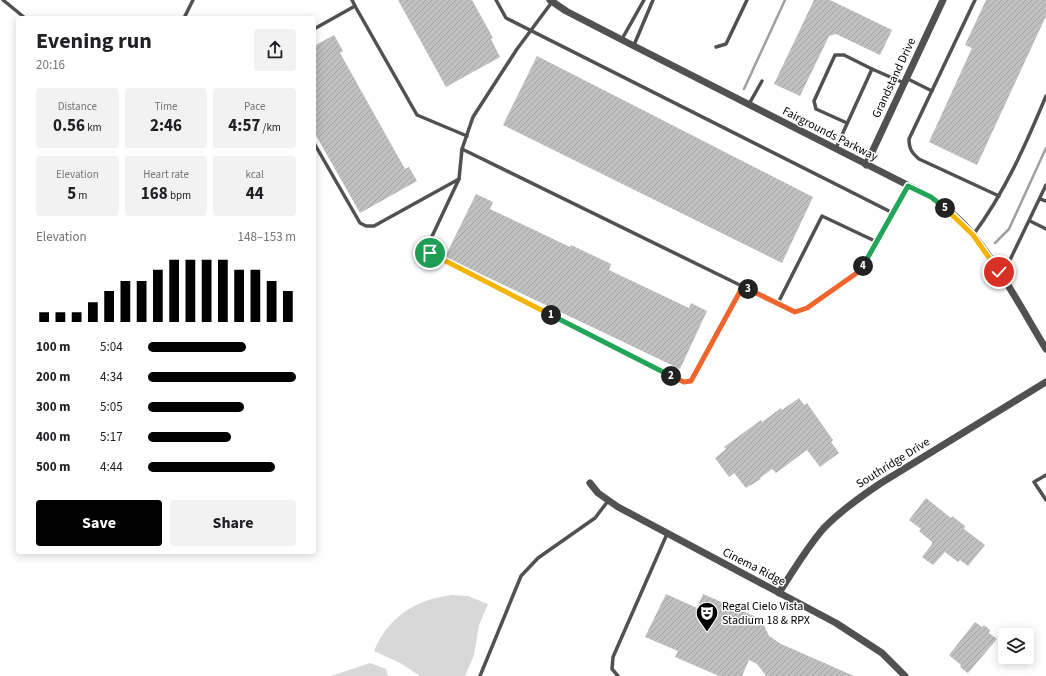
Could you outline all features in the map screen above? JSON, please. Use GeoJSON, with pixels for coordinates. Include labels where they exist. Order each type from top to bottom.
{"type":"FeatureCollection","features":[{"type":"Feature","properties":{"kind":"street","name":"Grandstand Drive"},"geometry":{"type":"LineString","coordinates":[[866,165],[943,0]]}},
{"type":"Feature","properties":{"kind":"street","name":"Fairgrounds Parkway"},"geometry":{"type":"LineString","coordinates":[[551,1],[566,11],[622,40],[931,197],[942,205],[973,235],[999,272],[1046,349]]}},
{"type":"Feature","properties":{"kind":"street","name":"Southridge Drive"},"geometry":{"type":"LineString","coordinates":[[779,593],[811,544],[836,516],[856,500],[881,482],[1046,382]]}},
{"type":"Feature","properties":{"kind":"street","name":"Cinema Ridge"},"geometry":{"type":"LineString","coordinates":[[590,483],[598,493],[608,501],[857,636],[882,653],[905,676]]}},
{"type":"Feature","properties":{"kind":"lane"},"geometry":{"type":"LineString","coordinates":[[3,0],[23,16]]}},
{"type":"Feature","properties":{"kind":"lane"},"geometry":{"type":"LineString","coordinates":[[185,16],[193,0]]}},
{"type":"Feature","properties":{"kind":"lane"},"geometry":{"type":"LineString","coordinates":[[352,0],[417,115],[467,136]]}},
{"type":"Feature","properties":{"kind":"lane"},"geometry":{"type":"LineString","coordinates":[[496,0],[506,18],[893,213]]}},
{"type":"Feature","properties":{"kind":"lane"},"geometry":{"type":"LineString","coordinates":[[622,40],[644,0]]}},
{"type":"Feature","properties":{"kind":"lane"},"geometry":{"type":"LineString","coordinates":[[634,46],[653,0]]}},
{"type":"Feature","properties":{"kind":"lane"},"geometry":{"type":"LineString","coordinates":[[716,47],[726,44],[747,0]]}},
{"type":"Feature","properties":{"kind":"lane"},"geometry":{"type":"LineString","coordinates":[[975,0],[909,139],[912,152],[919,159],[999,196]]}},
{"type":"Feature","properties":{"kind":"lane"},"geometry":{"type":"LineString","coordinates":[[551,1],[473,117],[462,149],[459,178],[427,247],[430,253],[684,382],[691,381],[743,286]]}},
{"type":"Feature","properties":{"kind":"lane"},"geometry":{"type":"LineString","coordinates":[[316,28],[355,6]]}},
{"type":"Feature","properties":{"kind":"lane"},"geometry":{"type":"LineString","coordinates":[[847,123],[816,109],[814,101],[835,55],[844,55],[872,69],[932,91]]}},
{"type":"Feature","properties":{"kind":"lane"},"geometry":{"type":"LineString","coordinates":[[835,149],[872,69]]}},
{"type":"Feature","properties":{"kind":"lane"},"geometry":{"type":"LineString","coordinates":[[749,105],[762,81]]}},
{"type":"Feature","properties":{"kind":"lane"},"geometry":{"type":"LineString","coordinates":[[973,235],[989,214],[1021,155],[1046,96]]}},
{"type":"Feature","properties":{"kind":"lane"},"geometry":{"type":"LineString","coordinates":[[316,147],[360,223],[366,226],[374,226],[459,178]]}},
{"type":"Feature","properties":{"kind":"lane"},"geometry":{"type":"LineString","coordinates":[[462,149],[795,312],[807,308],[861,270],[908,186]]}},
{"type":"Feature","properties":{"kind":"lane"},"geometry":{"type":"LineString","coordinates":[[999,272],[1010,262],[1046,185]]}},
{"type":"Feature","properties":{"kind":"lane"},"geometry":{"type":"LineString","coordinates":[[1040,198],[1046,201]]}},
{"type":"Feature","properties":{"kind":"lane"},"geometry":{"type":"LineString","coordinates":[[778,303],[822,216],[877,242]]}},
{"type":"Feature","properties":{"kind":"lane"},"geometry":{"type":"LineString","coordinates":[[1030,222],[1046,230]]}},
{"type":"Feature","properties":{"kind":"lane"},"geometry":{"type":"LineString","coordinates":[[1046,475],[1034,482],[1046,500]]}},
{"type":"Feature","properties":{"kind":"lane"},"geometry":{"type":"LineString","coordinates":[[480,676],[521,576],[538,558],[595,518],[608,501]]}},
{"type":"Feature","properties":{"kind":"lane"},"geometry":{"type":"LineString","coordinates":[[618,676],[615,675],[612,669],[613,656],[667,534]]}},
{"type":"Feature","properties":{"kind":"shaded area"},"geometry":{"type":"Polygon","coordinates":[[[452,595],[468,596],[488,604],[479,625],[474,655],[465,676],[420,676],[402,664],[374,651],[387,628],[395,619],[415,606],[439,597],[452,595]]]}},
{"type":"Feature","properties":{"kind":"shaded area"},"geometry":{"type":"Polygon","coordinates":[[[370,663],[386,669],[388,676],[331,676],[370,663]]]}},
{"type":"Feature","properties":{"kind":"building"},"geometry":{"type":"Polygon","coordinates":[[[398,0],[472,0],[493,38],[491,39],[500,57],[446,87],[398,0]]]}},
{"type":"Feature","properties":{"kind":"building"},"geometry":{"type":"Polygon","coordinates":[[[814,0],[830,0],[892,30],[880,55],[836,34],[829,36],[800,96],[774,84],[814,0]]]}},
{"type":"Feature","properties":{"kind":"building"},"geometry":{"type":"Polygon","coordinates":[[[986,0],[1046,0],[1046,16],[977,165],[929,142],[972,48],[965,45],[986,0]]]}},
{"type":"Feature","properties":{"kind":"building"},"geometry":{"type":"Polygon","coordinates":[[[334,35],[343,51],[340,53],[405,169],[409,167],[417,181],[360,213],[316,136],[316,45],[334,35]]]}},
{"type":"Feature","properties":{"kind":"building"},"geometry":{"type":"Polygon","coordinates":[[[537,56],[813,197],[782,263],[503,125],[537,56]]]}},
{"type":"Feature","properties":{"kind":"building"},"geometry":{"type":"Polygon","coordinates":[[[476,194],[493,202],[490,209],[570,247],[571,245],[611,264],[609,270],[689,308],[691,303],[707,311],[680,369],[445,257],[476,194]]]}},
{"type":"Feature","properties":{"kind":"building"},"geometry":{"type":"Polygon","coordinates":[[[799,398],[804,405],[807,403],[833,440],[831,442],[839,453],[820,467],[807,450],[776,473],[772,469],[760,478],[761,479],[746,488],[734,473],[729,477],[715,458],[726,449],[724,447],[761,420],[762,422],[781,408],[782,410],[799,398]]]}},
{"type":"Feature","properties":{"kind":"building"},"geometry":{"type":"Polygon","coordinates":[[[926,498],[951,518],[952,516],[965,526],[964,529],[985,545],[968,566],[960,560],[958,562],[945,552],[933,565],[922,557],[932,542],[919,531],[921,529],[909,520],[926,498]]]}},
{"type":"Feature","properties":{"kind":"building","name":"Regal Cielo Vista Stadium 18 & RPX"},"geometry":{"type":"Polygon","coordinates":[[[666,594],[697,608],[703,594],[761,619],[769,636],[781,644],[854,676],[766,676],[757,664],[749,660],[742,676],[719,676],[675,657],[678,651],[645,637],[666,594]]]}},
{"type":"Feature","properties":{"kind":"building"},"geometry":{"type":"Polygon","coordinates":[[[975,622],[982,627],[984,625],[990,630],[989,633],[997,639],[968,673],[949,655],[975,622]]]}},
{"type":"Feature","properties":{"kind":"waterway"},"geometry":{"type":"LineString","coordinates":[[744,89],[785,0]]}},
{"type":"Feature","properties":{"kind":"waterway"},"geometry":{"type":"LineString","coordinates":[[995,243],[1009,229],[1046,148]]}},
{"type":"Feature","properties":{"kind":"place","name":"Regal Cielo Vista Stadium 18 & RPX"},"geometry":{"type":"Point","coordinates":[707,632]}},
{"type":"Feature","properties":{"kind":"route"},"geometry":{"type":"LineString","coordinates":[[430,253],[684,382],[691,381],[743,286],[795,312],[807,308],[861,270],[908,186],[931,197],[958,219],[973,235],[999,272]]}}]}
